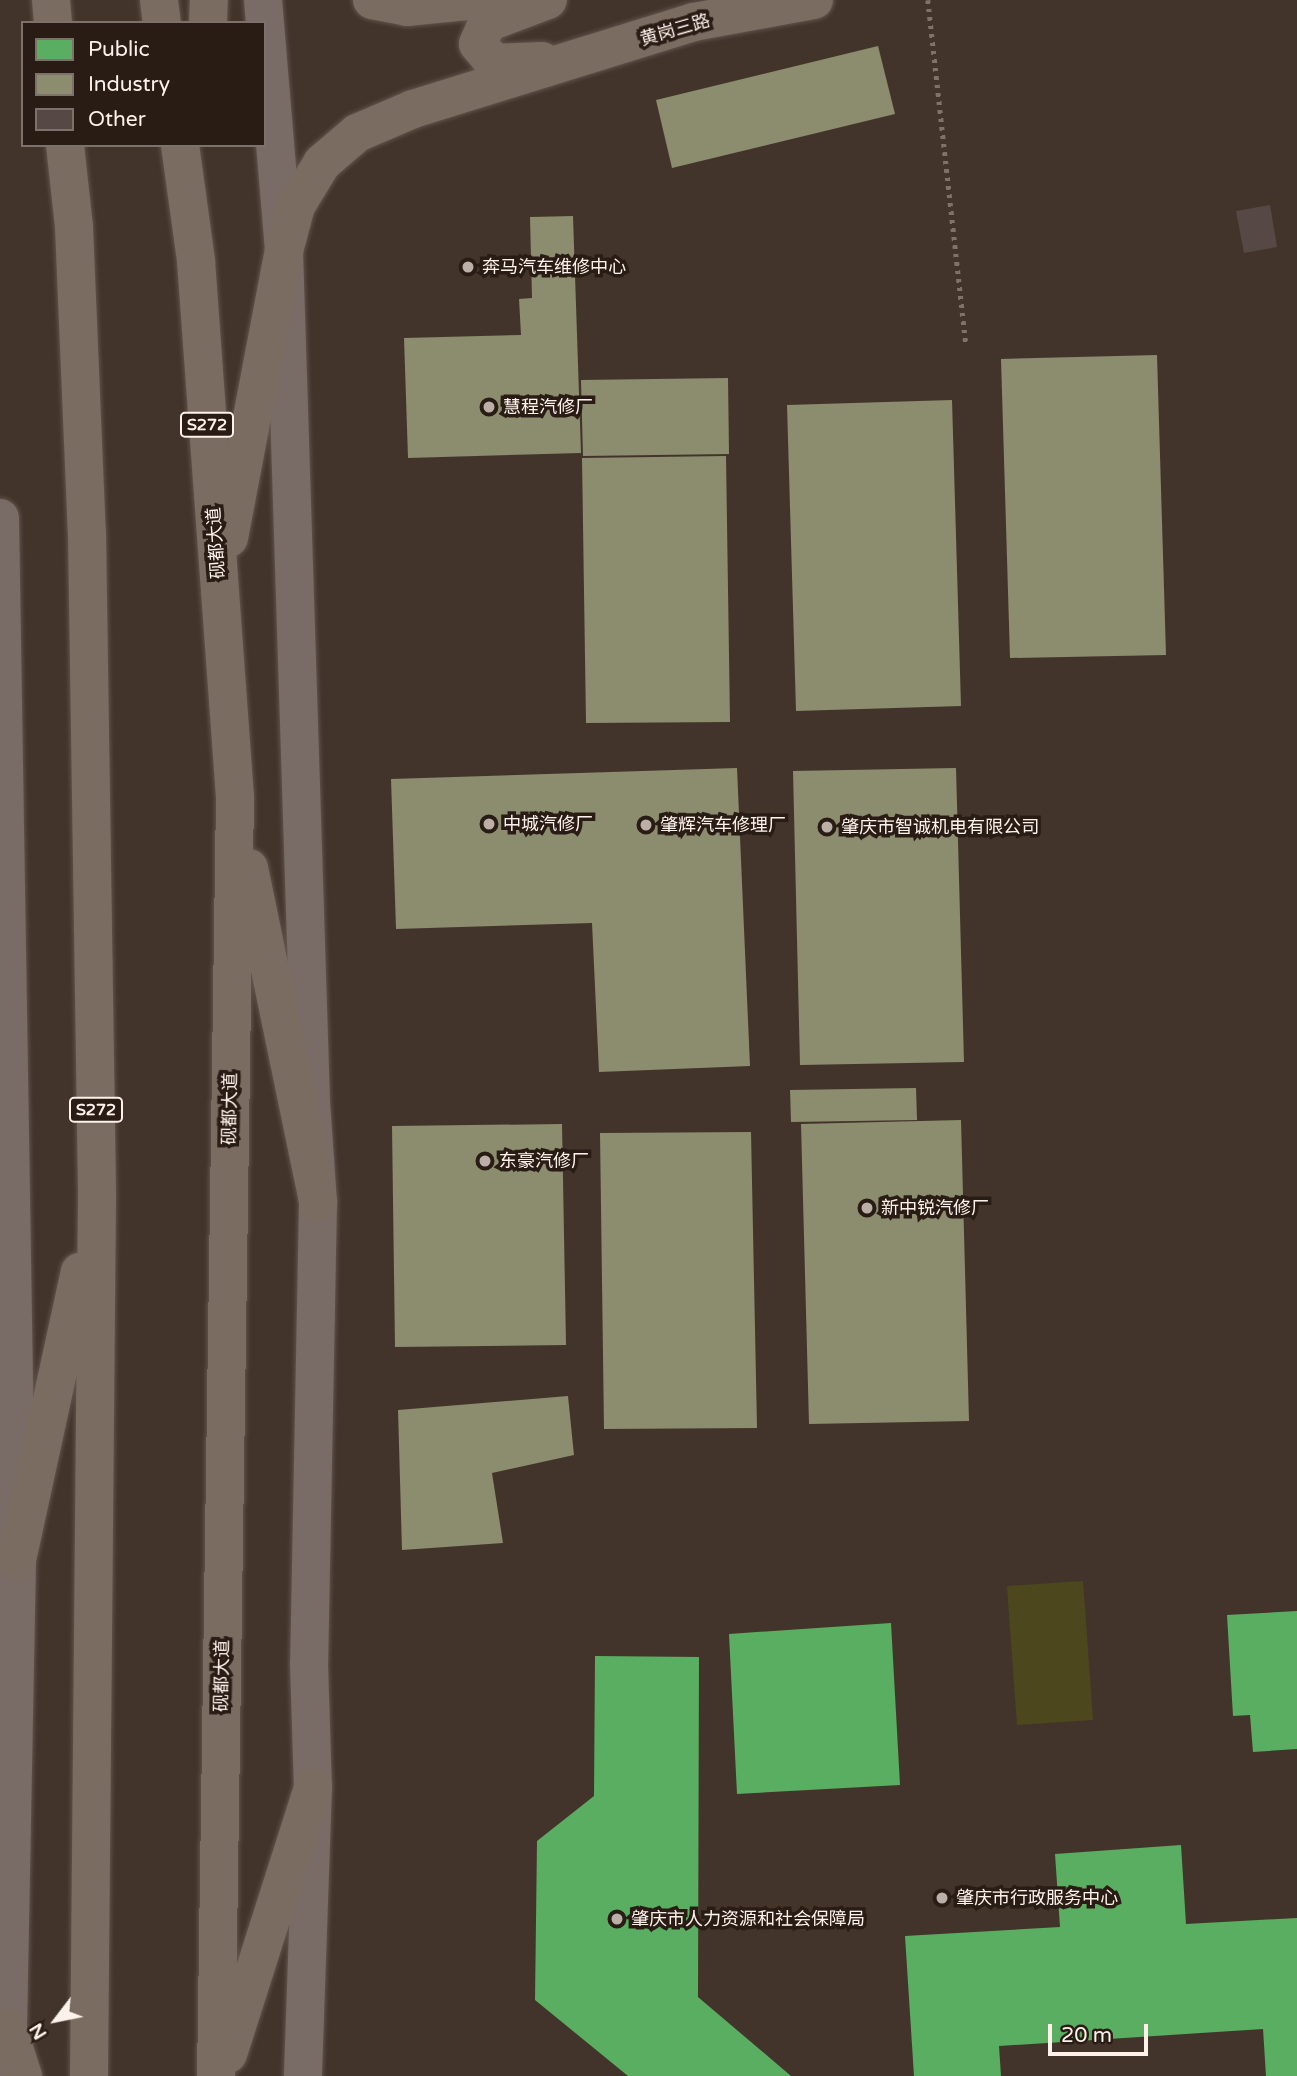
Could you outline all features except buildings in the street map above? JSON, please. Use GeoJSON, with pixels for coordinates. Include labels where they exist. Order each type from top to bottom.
{"type":"FeatureCollection","features":[{"type":"Feature","properties":{"kind":"main road"},"geometry":{"type":"LineString","coordinates":[[51,0],[53,21]]}},
{"type":"Feature","properties":{"kind":"main road"},"geometry":{"type":"LineString","coordinates":[[159,0],[162,21]]}},
{"type":"Feature","properties":{"kind":"main road"},"geometry":{"type":"LineString","coordinates":[[208,21],[209,0]]}},
{"type":"Feature","properties":{"kind":"main road"},"geometry":{"type":"LineString","coordinates":[[372,0],[407,7],[477,0]]}},
{"type":"Feature","properties":{"kind":"main road"},"geometry":{"type":"LineString","coordinates":[[548,0],[487,23],[478,44],[494,63],[579,59]]}},
{"type":"Feature","properties":{"kind":"main road","name":"黄岗三路"},"geometry":{"type":"LineString","coordinates":[[579,59],[694,22],[814,0]]}},
{"type":"Feature","properties":{"kind":"main road"},"geometry":{"type":"LineString","coordinates":[[219,588],[284,251],[296,206],[322,163],[357,133],[413,109],[579,59]]}},
{"type":"Feature","properties":{"kind":"main road","name":"S272"},"geometry":{"type":"LineString","coordinates":[[65,147],[74,227],[87,533],[97,1195],[89,2076]]}},
{"type":"Feature","properties":{"kind":"main road","name":"砚都大道"},"geometry":{"type":"LineString","coordinates":[[180,147],[196,261],[235,797],[218,2076]]}},
{"type":"Feature","properties":{"kind":"main road"},"geometry":{"type":"LineString","coordinates":[[196,261],[202,147]]}},
{"type":"Feature","properties":{"kind":"main road"},"geometry":{"type":"LineString","coordinates":[[235,797],[318,1202]]}},
{"type":"Feature","properties":{"kind":"main road"},"geometry":{"type":"LineString","coordinates":[[17,1560],[97,1195]]}},
{"type":"Feature","properties":{"kind":"main road"},"geometry":{"type":"LineString","coordinates":[[218,2076],[313,1787]]}},
{"type":"Feature","properties":{"kind":"main road"},"geometry":{"type":"LineString","coordinates":[[8,2027],[23,2076]]}},
{"type":"Feature","properties":{"kind":"street"},"geometry":{"type":"LineString","coordinates":[[262,0],[264,21]]}},
{"type":"Feature","properties":{"kind":"street"},"geometry":{"type":"LineString","coordinates":[[266,46],[284,251],[311,1102],[318,1202],[309,1663],[313,1787],[303,2076]]}},
{"type":"Feature","properties":{"kind":"street"},"geometry":{"type":"LineString","coordinates":[[0,518],[17,1560],[7,2076]]}},
{"type":"Feature","properties":{"kind":"path"},"geometry":{"type":"LineString","coordinates":[[928,0],[966,342]]}},
{"type":"Feature","properties":{"kind":"shaded area"},"geometry":{"type":"Polygon","coordinates":[[[1083,1581],[1093,1720],[1017,1725],[1007,1586],[1083,1581]]]}},
{"type":"Feature","properties":{"kind":"place","name":"奔马汽车维修中心"},"geometry":{"type":"Point","coordinates":[468,267]}},
{"type":"Feature","properties":{"kind":"place","name":"慧程汽修厂"},"geometry":{"type":"Point","coordinates":[489,407]}},
{"type":"Feature","properties":{"kind":"place","name":"中城汽修厂"},"geometry":{"type":"Point","coordinates":[489,824]}},
{"type":"Feature","properties":{"kind":"place","name":"肇辉汽车修理厂"},"geometry":{"type":"Point","coordinates":[646,825]}},
{"type":"Feature","properties":{"kind":"place","name":"肇庆市智诚机电有限公司"},"geometry":{"type":"Point","coordinates":[827,827]}},
{"type":"Feature","properties":{"kind":"place","name":"东豪汽修厂"},"geometry":{"type":"Point","coordinates":[485,1161]}},
{"type":"Feature","properties":{"kind":"place","name":"新中锐汽修厂"},"geometry":{"type":"Point","coordinates":[867,1208]}},
{"type":"Feature","properties":{"kind":"place","name":"肇庆市行政服务中心"},"geometry":{"type":"Point","coordinates":[942,1898]}},
{"type":"Feature","properties":{"kind":"place","name":"肇庆市人力资源和社会保障局"},"geometry":{"type":"Point","coordinates":[617,1919]}}]}
